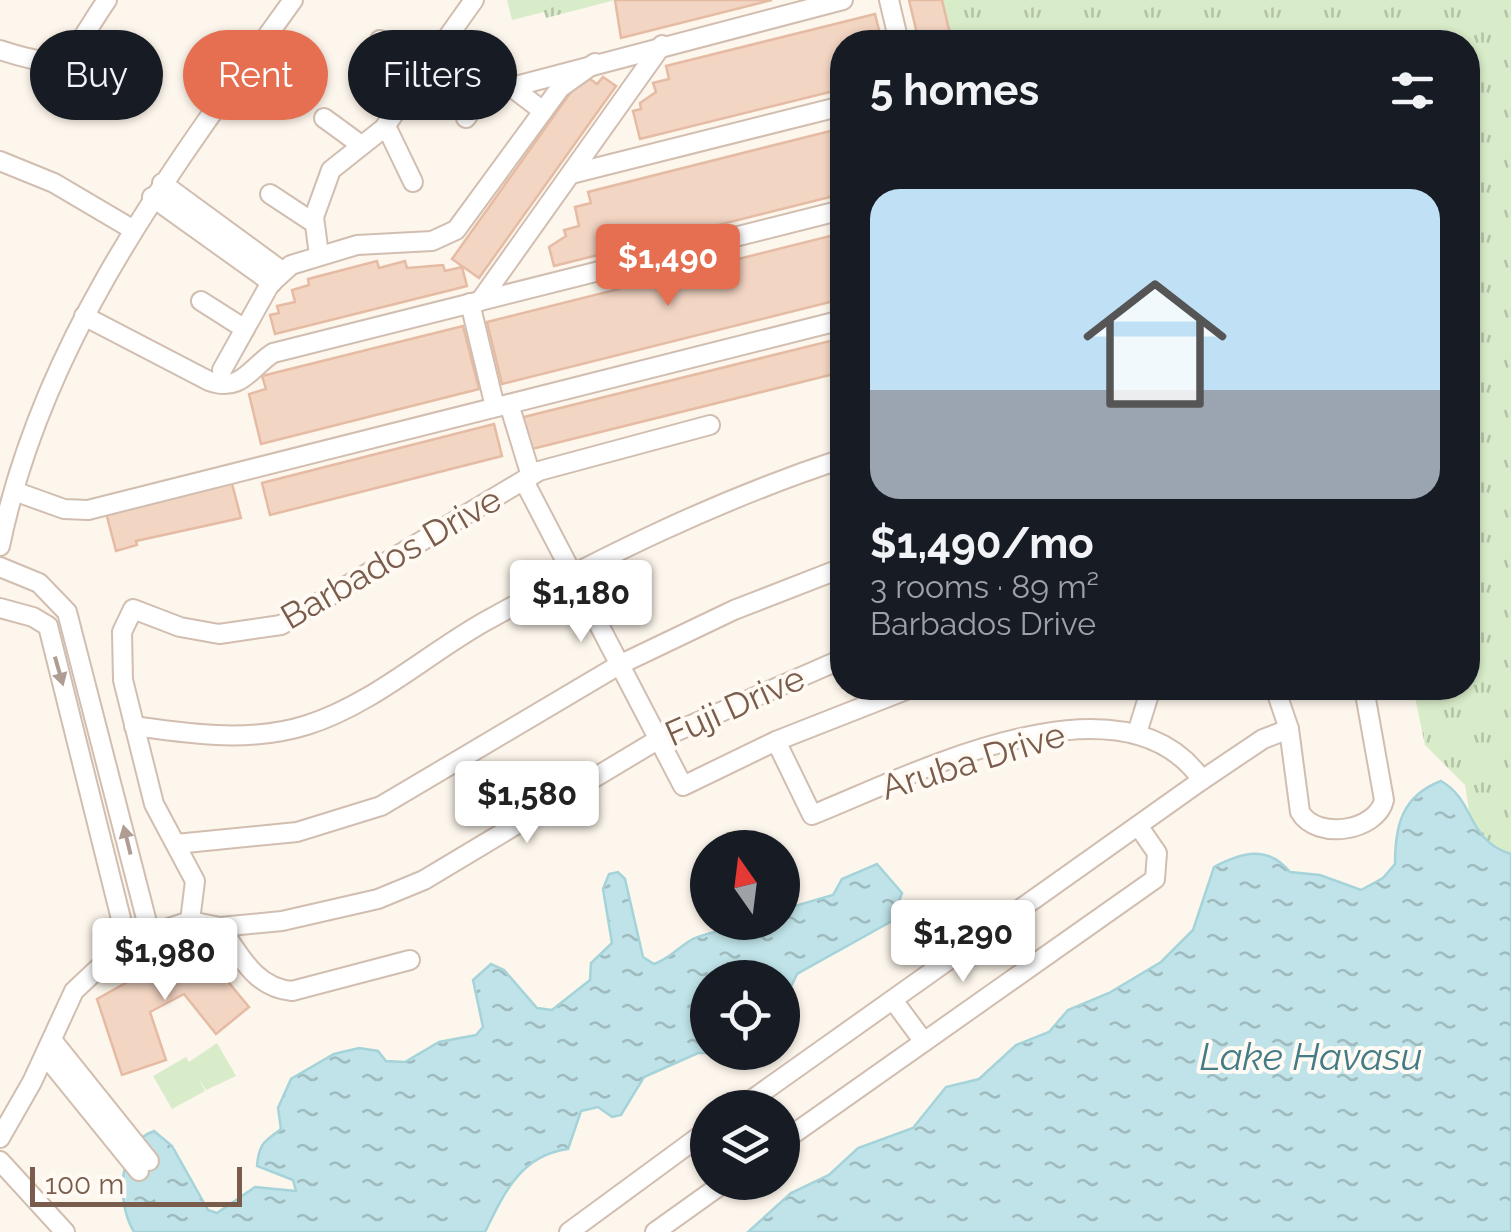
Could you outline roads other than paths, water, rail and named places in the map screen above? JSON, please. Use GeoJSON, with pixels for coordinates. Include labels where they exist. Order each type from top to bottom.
{"type":"FeatureCollection","features":[{"type":"Feature","properties":{"kind":"street"},"geometry":{"type":"LineString","coordinates":[[0,50],[44,64],[56,63],[67,57],[108,0]]}},
{"type":"Feature","properties":{"kind":"street"},"geometry":{"type":"LineString","coordinates":[[0,546],[14,491],[50,388],[84,316],[157,190],[293,0]]}},
{"type":"Feature","properties":{"kind":"street"},"geometry":{"type":"LineString","coordinates":[[453,30],[474,0]]}},
{"type":"Feature","properties":{"kind":"street"},"geometry":{"type":"LineString","coordinates":[[517,79],[596,63],[843,0]]}},
{"type":"Feature","properties":{"kind":"street"},"geometry":{"type":"LineString","coordinates":[[888,0],[896,30]]}},
{"type":"Feature","properties":{"kind":"street"},"geometry":{"type":"LineString","coordinates":[[475,302],[662,45]]}},
{"type":"Feature","properties":{"kind":"street"},"geometry":{"type":"LineString","coordinates":[[222,370],[277,277],[320,255],[377,242],[432,240],[450,234],[567,81],[596,63]]}},
{"type":"Feature","properties":{"kind":"street"},"geometry":{"type":"LineString","coordinates":[[517,90],[543,110]]}},
{"type":"Feature","properties":{"kind":"street"},"geometry":{"type":"LineString","coordinates":[[571,174],[830,109]]}},
{"type":"Feature","properties":{"kind":"street"},"geometry":{"type":"LineString","coordinates":[[327,120],[361,146]]}},
{"type":"Feature","properties":{"kind":"street"},"geometry":{"type":"LineString","coordinates":[[320,255],[314,223],[333,167],[390,120]]}},
{"type":"Feature","properties":{"kind":"street"},"geometry":{"type":"LineString","coordinates":[[386,126],[412,182]]}},
{"type":"Feature","properties":{"kind":"street"},"geometry":{"type":"LineString","coordinates":[[0,160],[54,183],[132,228]]}},
{"type":"Feature","properties":{"kind":"street"},"geometry":{"type":"LineString","coordinates":[[157,190],[277,277]]}},
{"type":"Feature","properties":{"kind":"street"},"geometry":{"type":"LineString","coordinates":[[270,194],[314,223]]}},
{"type":"Feature","properties":{"kind":"street"},"geometry":{"type":"LineString","coordinates":[[84,316],[209,381],[228,385],[245,379],[273,353],[830,213]]}},
{"type":"Feature","properties":{"kind":"street"},"geometry":{"type":"LineString","coordinates":[[200,301],[245,329]]}},
{"type":"Feature","properties":{"kind":"street"},"geometry":{"type":"LineString","coordinates":[[475,302],[502,406],[527,478],[572,574],[683,786],[776,742],[881,700]]}},
{"type":"Feature","properties":{"kind":"street"},"geometry":{"type":"LineString","coordinates":[[14,491],[64,509],[84,510],[830,323]]}},
{"type":"Feature","properties":{"kind":"street","name":"Barbados Drive"},"geometry":{"type":"LineString","coordinates":[[190,921],[195,881],[154,804],[119,655],[122,632],[133,609],[180,628],[218,634],[281,625],[548,467],[710,425]]}},
{"type":"Feature","properties":{"kind":"street"},"geometry":{"type":"LineString","coordinates":[[134,726],[211,737],[306,726],[337,713],[572,574],[686,519],[830,464]]}},
{"type":"Feature","properties":{"kind":"street"},"geometry":{"type":"LineString","coordinates":[[0,567],[39,583],[67,612],[150,934]]}},
{"type":"Feature","properties":{"kind":"street"},"geometry":{"type":"LineString","coordinates":[[176,844],[296,832],[381,806],[619,665],[734,610],[830,573]]}},
{"type":"Feature","properties":{"kind":"street"},"geometry":{"type":"LineString","coordinates":[[0,608],[33,616],[48,626],[128,947]]}},
{"type":"Feature","properties":{"kind":"street","name":"Fuji Drive"},"geometry":{"type":"LineString","coordinates":[[190,921],[220,927],[324,914],[424,880],[659,739],[830,663]]}},
{"type":"Feature","properties":{"kind":"street"},"geometry":{"type":"LineString","coordinates":[[1137,733],[1147,700]]}},
{"type":"Feature","properties":{"kind":"street"},"geometry":{"type":"LineString","coordinates":[[1279,700],[1289,729],[1300,812],[1306,823],[1321,829],[1370,822],[1381,814],[1384,800],[1366,700]]}},
{"type":"Feature","properties":{"kind":"street","name":"Aruba Drive"},"geometry":{"type":"LineString","coordinates":[[776,742],[812,816],[918,773],[1030,736],[1097,727],[1137,733],[1188,760],[1202,780]]}},
{"type":"Feature","properties":{"kind":"street"},"geometry":{"type":"LineString","coordinates":[[766,1090],[1202,780],[1263,738],[1289,729]]}},
{"type":"Feature","properties":{"kind":"street"},"geometry":{"type":"LineString","coordinates":[[800,1129],[1154,878],[1157,853],[1139,826]]}},
{"type":"Feature","properties":{"kind":"street"},"geometry":{"type":"LineString","coordinates":[[0,1138],[74,992],[106,961],[128,947],[150,934],[190,921]]}},
{"type":"Feature","properties":{"kind":"street"},"geometry":{"type":"LineString","coordinates":[[220,927],[259,980],[273,990],[292,991],[410,960]]}},
{"type":"Feature","properties":{"kind":"street"},"geometry":{"type":"LineString","coordinates":[[893,1000],[924,1042]]}},
{"type":"Feature","properties":{"kind":"street"},"geometry":{"type":"LineString","coordinates":[[48,1048],[144,1166]]}},
{"type":"Feature","properties":{"kind":"street"},"geometry":{"type":"LineString","coordinates":[[569,1232],[690,1143]]}},
{"type":"Feature","properties":{"kind":"street"},"geometry":{"type":"LineString","coordinates":[[0,1161],[64,1232]]}},
{"type":"Feature","properties":{"kind":"street"},"geometry":{"type":"LineString","coordinates":[[655,1232],[700,1200]]}},
{"type":"Feature","properties":{"kind":"water","name":"Lake Havasu"},"geometry":{"type":"Polygon","coordinates":[[[1441,781],[1452,789],[1486,840],[1511,854],[1511,1232],[748,1232],[783,1200],[800,1200],[800,1189],[829,1175],[858,1148],[913,1128],[946,1087],[979,1079],[1016,1045],[1049,1032],[1068,1010],[1109,993],[1161,962],[1193,930],[1214,867],[1254,854],[1273,858],[1290,872],[1320,875],[1361,890],[1383,878],[1395,864],[1403,814],[1428,787],[1441,781]]]}},
{"type":"Feature","properties":{"kind":"water"},"geometry":{"type":"Polygon","coordinates":[[[877,864],[902,893],[892,921],[800,972],[800,960],[690,960],[690,1057],[644,1077],[621,1115],[612,1117],[598,1107],[581,1111],[568,1149],[538,1159],[516,1178],[485,1232],[134,1232],[128,1220],[123,1191],[127,1161],[142,1138],[154,1131],[172,1146],[208,1210],[217,1213],[255,1187],[296,1191],[293,1180],[257,1166],[261,1147],[281,1129],[278,1108],[291,1079],[334,1054],[359,1048],[378,1051],[386,1061],[405,1062],[439,1042],[476,1035],[483,1027],[473,980],[491,964],[504,970],[537,1008],[552,1010],[590,980],[591,963],[612,943],[603,889],[609,874],[618,872],[625,879],[643,957],[654,964],[691,940],[800,940],[800,905],[833,895],[842,879],[877,864]]]}}]}
